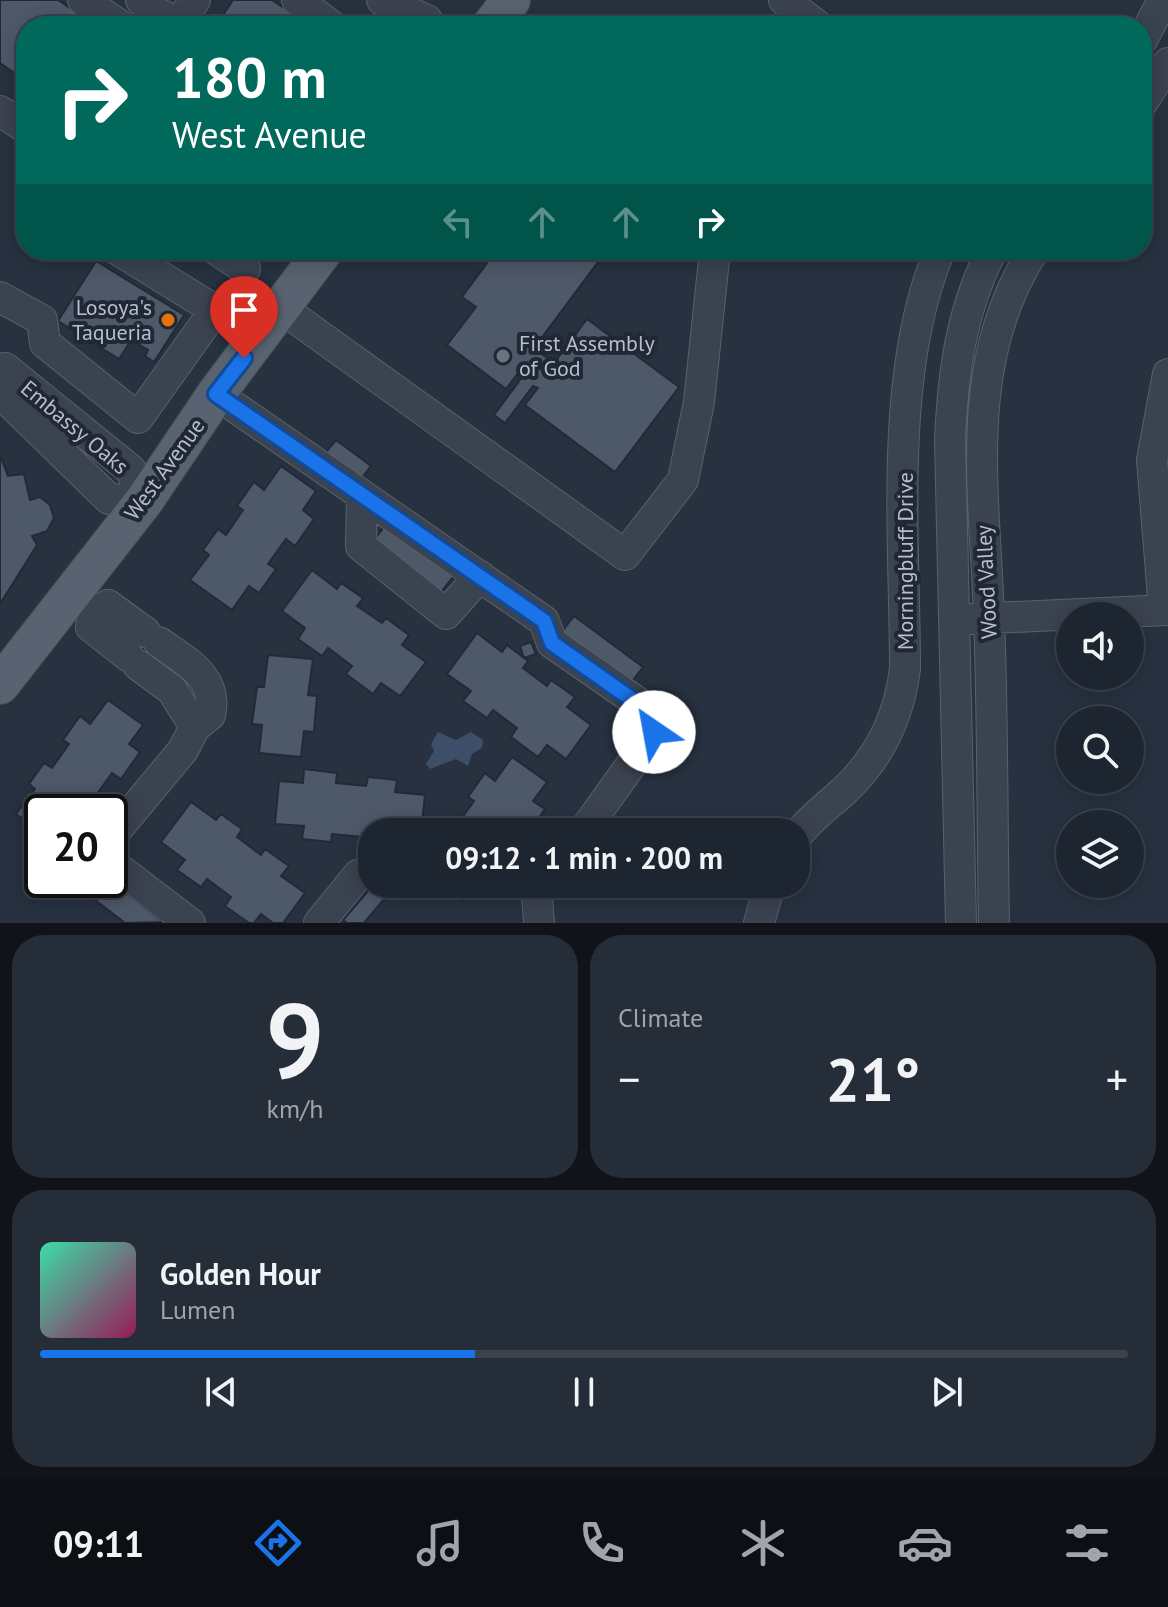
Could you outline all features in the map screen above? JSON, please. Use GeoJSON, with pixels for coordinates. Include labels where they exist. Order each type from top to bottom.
{"type":"FeatureCollection","features":[{"type":"Feature","properties":{"kind":"main road"},"geometry":{"type":"LineString","coordinates":[[499,16],[511,0]]}},
{"type":"Feature","properties":{"kind":"main road","name":"West Avenue"},"geometry":{"type":"LineString","coordinates":[[3,675],[82,603],[144,501],[216,394],[317,260]]}},
{"type":"Feature","properties":{"kind":"street"},"geometry":{"type":"LineString","coordinates":[[83,0],[106,16]]}},
{"type":"Feature","properties":{"kind":"street"},"geometry":{"type":"LineString","coordinates":[[141,0],[164,16]]}},
{"type":"Feature","properties":{"kind":"street"},"geometry":{"type":"LineString","coordinates":[[297,0],[319,16]]}},
{"type":"Feature","properties":{"kind":"street"},"geometry":{"type":"LineString","coordinates":[[382,0],[434,15]]}},
{"type":"Feature","properties":{"kind":"street"},"geometry":{"type":"LineString","coordinates":[[784,0],[805,16]]}},
{"type":"Feature","properties":{"kind":"street"},"geometry":{"type":"LineString","coordinates":[[1152,21],[1163,0]]}},
{"type":"Feature","properties":{"kind":"street"},"geometry":{"type":"LineString","coordinates":[[1152,88],[1168,63]]}},
{"type":"Feature","properties":{"kind":"street"},"geometry":{"type":"LineString","coordinates":[[134,260],[258,339]]}},
{"type":"Feature","properties":{"kind":"street"},"geometry":{"type":"LineString","coordinates":[[232,260],[245,269]]}},
{"type":"Feature","properties":{"kind":"street"},"geometry":{"type":"LineString","coordinates":[[281,308],[625,555],[683,480],[699,402],[714,260]]}},
{"type":"Feature","properties":{"kind":"street","name":"Morningbluff Drive"},"geometry":{"type":"LineString","coordinates":[[810,823],[860,774],[883,743],[898,707],[905,669],[905,404],[916,333],[937,260]]}},
{"type":"Feature","properties":{"kind":"street","name":"Wood Valley"},"geometry":{"type":"LineString","coordinates":[[961,923],[950,440],[953,376],[973,293],[988,260]]}},
{"type":"Feature","properties":{"kind":"street","name":"Wood Valley"},"geometry":{"type":"LineString","coordinates":[[994,923],[989,617],[981,473],[981,408],[999,328],[1030,260]]}},
{"type":"Feature","properties":{"kind":"street"},"geometry":{"type":"LineString","coordinates":[[0,297],[42,320],[45,343],[138,418],[215,310]]}},
{"type":"Feature","properties":{"kind":"street","name":"Embassy Oaks"},"geometry":{"type":"LineString","coordinates":[[0,369],[5,368],[131,470],[144,501],[109,499],[0,393]]}},
{"type":"Feature","properties":{"kind":"street"},"geometry":{"type":"LineString","coordinates":[[953,620],[1166,610],[1152,460],[1168,374]]}},
{"type":"Feature","properties":{"kind":"street"},"geometry":{"type":"LineString","coordinates":[[216,394],[544,621],[552,643],[653,722],[592,818]]}},
{"type":"Feature","properties":{"kind":"street"},"geometry":{"type":"LineString","coordinates":[[362,496],[361,546],[446,614],[480,576]]}},
{"type":"Feature","properties":{"kind":"street"},"geometry":{"type":"LineString","coordinates":[[82,603],[108,605],[187,715],[183,750],[128,816]]}},
{"type":"Feature","properties":{"kind":"street"},"geometry":{"type":"LineString","coordinates":[[319,923],[358,875]]}},
{"type":"Feature","properties":{"kind":"street"},"geometry":{"type":"LineString","coordinates":[[128,876],[190,923]]}},
{"type":"Feature","properties":{"kind":"street"},"geometry":{"type":"LineString","coordinates":[[537,898],[539,923]]}},
{"type":"Feature","properties":{"kind":"street"},"geometry":{"type":"LineString","coordinates":[[759,923],[766,898]]}},
{"type":"Feature","properties":{"kind":"water"},"geometry":{"type":"Polygon","coordinates":[[[438,732],[456,740],[471,732],[483,740],[482,748],[472,754],[468,766],[456,759],[430,769],[426,764],[434,751],[431,744],[438,732]]]}},
{"type":"Feature","properties":{"kind":"building"},"geometry":{"type":"Polygon","coordinates":[[[0,0],[58,0],[82,16],[16,16],[16,74],[0,63],[0,0]]]}},
{"type":"Feature","properties":{"kind":"building"},"geometry":{"type":"Polygon","coordinates":[[[233,0],[272,0],[296,16],[223,16],[233,0]]]}},
{"type":"Feature","properties":{"kind":"building","name":"First Assembly of God"},"geometry":{"type":"Polygon","coordinates":[[[483,260],[600,260],[534,348],[554,363],[587,319],[679,387],[615,472],[525,405],[538,388],[533,386],[505,423],[494,415],[523,376],[518,373],[506,389],[447,345],[476,307],[462,297],[487,263],[483,260]]]}},
{"type":"Feature","properties":{"kind":"building"},"geometry":{"type":"Polygon","coordinates":[[[96,261],[184,315],[154,362],[145,356],[148,350],[131,340],[119,359],[58,321],[96,261]]]}},
{"type":"Feature","properties":{"kind":"building"},"geometry":{"type":"Polygon","coordinates":[[[336,440],[371,466],[357,484],[322,457],[336,440]]]}},
{"type":"Feature","properties":{"kind":"building"},"geometry":{"type":"Polygon","coordinates":[[[0,455],[8,476],[24,474],[30,500],[40,497],[50,505],[54,518],[47,531],[32,536],[37,545],[0,604],[0,455]]]}},
{"type":"Feature","properties":{"kind":"building"},"geometry":{"type":"Polygon","coordinates":[[[281,466],[316,491],[303,510],[314,519],[295,546],[286,539],[268,564],[276,569],[259,593],[249,586],[232,610],[190,580],[209,555],[203,550],[218,529],[226,535],[243,510],[237,506],[254,482],[264,490],[281,466]]]}},
{"type":"Feature","properties":{"kind":"building"},"geometry":{"type":"Polygon","coordinates":[[[389,521],[456,573],[441,592],[374,540],[389,521]]]}},
{"type":"Feature","properties":{"kind":"building"},"geometry":{"type":"Polygon","coordinates":[[[312,570],[337,589],[341,583],[363,598],[357,606],[382,623],[386,618],[409,635],[402,645],[426,662],[400,696],[381,683],[373,694],[346,674],[352,666],[328,648],[322,656],[298,639],[305,628],[282,611],[312,570]]]}},
{"type":"Feature","properties":{"kind":"building"},"geometry":{"type":"Polygon","coordinates":[[[574,616],[643,667],[630,684],[561,633],[574,616]]]}},
{"type":"Feature","properties":{"kind":"building"},"geometry":{"type":"Polygon","coordinates":[[[477,633],[502,652],[507,645],[528,661],[523,668],[547,686],[551,680],[575,697],[567,707],[591,725],[566,759],[547,745],[538,757],[511,737],[517,728],[493,710],[487,718],[463,701],[471,691],[447,674],[477,633]]]}},
{"type":"Feature","properties":{"kind":"building"},"geometry":{"type":"Polygon","coordinates":[[[531,642],[536,654],[524,658],[520,646],[531,642]]]}},
{"type":"Feature","properties":{"kind":"building"},"geometry":{"type":"Polygon","coordinates":[[[268,655],[313,659],[308,695],[317,696],[314,732],[304,731],[301,757],[259,753],[262,725],[252,724],[257,687],[264,687],[268,655]]]}},
{"type":"Feature","properties":{"kind":"building"},"geometry":{"type":"Polygon","coordinates":[[[108,700],[143,725],[129,744],[140,752],[121,779],[112,773],[97,794],[31,794],[35,789],[29,784],[44,763],[52,768],[69,744],[63,740],[80,716],[90,724],[108,700]]]}},
{"type":"Feature","properties":{"kind":"building"},"geometry":{"type":"Polygon","coordinates":[[[512,757],[547,782],[533,801],[545,809],[539,818],[462,818],[474,801],[468,797],[485,773],[495,781],[512,757]]]}},
{"type":"Feature","properties":{"kind":"building"},"geometry":{"type":"Polygon","coordinates":[[[304,769],[337,773],[336,783],[366,786],[368,777],[397,780],[395,792],[425,795],[423,818],[358,818],[358,837],[332,834],[331,842],[302,839],[304,826],[275,824],[279,781],[303,783],[304,769]]]}},
{"type":"Feature","properties":{"kind":"building"},"geometry":{"type":"Polygon","coordinates":[[[191,802],[216,820],[221,814],[242,829],[237,837],[261,855],[265,849],[289,866],[281,876],[305,893],[283,923],[273,923],[261,914],[254,923],[249,923],[225,906],[231,897],[207,879],[201,887],[177,870],[185,860],[161,842],[191,802]]]}},
{"type":"Feature","properties":{"kind":"building"},"geometry":{"type":"Polygon","coordinates":[[[24,803],[24,820],[16,814],[24,803]]]}},
{"type":"Feature","properties":{"kind":"building"},"geometry":{"type":"Polygon","coordinates":[[[128,895],[163,922],[125,923],[93,898],[128,898],[128,895]]]}},
{"type":"Feature","properties":{"kind":"building"},"geometry":{"type":"Polygon","coordinates":[[[362,898],[385,898],[364,923],[347,923],[343,920],[362,898]]]}},
{"type":"Feature","properties":{"kind":"place","name":"Losoya's Taqueria"},"geometry":{"type":"Point","coordinates":[168,320]}},
{"type":"Feature","properties":{"kind":"place","name":"First Assembly of God"},"geometry":{"type":"Point","coordinates":[503,356]}},
{"type":"Feature","properties":{"kind":"route"},"geometry":{"type":"LineString","coordinates":[[244,358],[216,394],[544,621],[552,643],[651,713],[654,732]]}}]}
